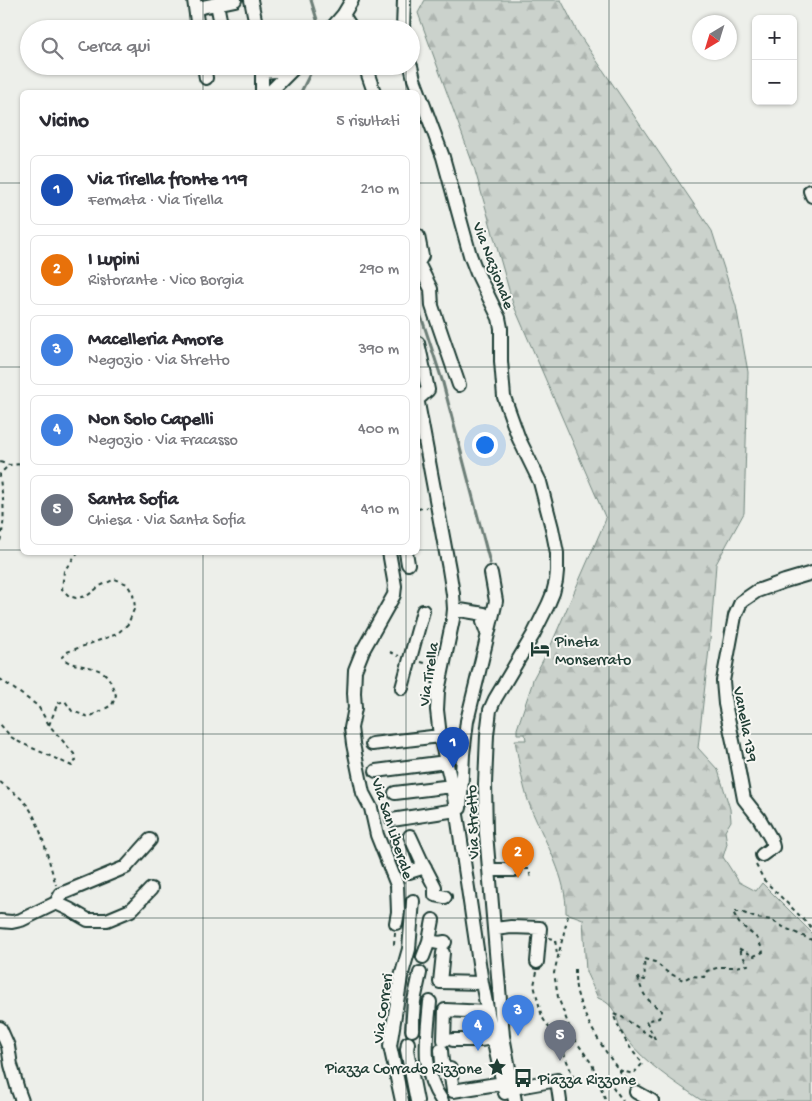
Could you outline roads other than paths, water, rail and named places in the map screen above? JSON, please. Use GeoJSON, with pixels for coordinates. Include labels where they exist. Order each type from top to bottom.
{"type":"FeatureCollection","features":[{"type":"Feature","properties":{"kind":"street"},"geometry":{"type":"LineString","coordinates":[[198,20],[198,4],[217,4],[235,0]]}},
{"type":"Feature","properties":{"kind":"street"},"geometry":{"type":"LineString","coordinates":[[251,0],[254,20]]}},
{"type":"Feature","properties":{"kind":"street"},"geometry":{"type":"LineString","coordinates":[[339,20],[352,0]]}},
{"type":"Feature","properties":{"kind":"street"},"geometry":{"type":"LineString","coordinates":[[403,20],[404,0]]}},
{"type":"Feature","properties":{"kind":"street"},"geometry":{"type":"LineString","coordinates":[[217,4],[220,20]]}},
{"type":"Feature","properties":{"kind":"street"},"geometry":{"type":"LineString","coordinates":[[343,15],[346,20]]}},
{"type":"Feature","properties":{"kind":"street"},"geometry":{"type":"LineString","coordinates":[[262,75],[262,90]]}},
{"type":"Feature","properties":{"kind":"street"},"geometry":{"type":"LineString","coordinates":[[272,90],[287,75]]}},
{"type":"Feature","properties":{"kind":"street"},"geometry":{"type":"LineString","coordinates":[[368,75],[373,90]]}},
{"type":"Feature","properties":{"kind":"street","name":"Via Nazionale"},"geometry":{"type":"LineString","coordinates":[[414,75],[419,90]]}},
{"type":"Feature","properties":{"kind":"street","name":"Via Nazionale"},"geometry":{"type":"LineString","coordinates":[[420,94],[437,139],[470,255],[499,318],[504,397],[519,439],[540,482],[557,552],[557,571],[553,593]]}},
{"type":"Feature","properties":{"kind":"street"},"geometry":{"type":"LineString","coordinates":[[420,246],[422,256],[420,260]]}},
{"type":"Feature","properties":{"kind":"street"},"geometry":{"type":"LineString","coordinates":[[420,274],[431,289],[432,306],[459,385]]}},
{"type":"Feature","properties":{"kind":"street"},"geometry":{"type":"LineString","coordinates":[[420,352],[428,390],[420,397]]}},
{"type":"Feature","properties":{"kind":"street","name":"Via Tirella"},"geometry":{"type":"LineString","coordinates":[[420,414],[449,569],[454,609],[438,691],[437,710],[440,736],[452,786],[482,983],[490,1016],[498,1037]]}},
{"type":"Feature","properties":{"kind":"street","name":"Via San Liberale"},"geometry":{"type":"LineString","coordinates":[[390,555],[395,586],[394,595],[363,650],[355,670],[354,708],[351,728],[363,793],[371,808],[377,835],[396,885],[398,912],[396,923]]}},
{"type":"Feature","properties":{"kind":"street"},"geometry":{"type":"LineString","coordinates":[[392,820],[457,816],[462,797],[463,754],[467,721],[496,601],[491,572]]}},
{"type":"Feature","properties":{"kind":"street","name":"Vanella 139"},"geometry":{"type":"LineString","coordinates":[[762,855],[773,847],[760,818],[744,799],[725,704],[723,681],[735,616],[741,602],[757,592],[785,581],[812,574]]}},
{"type":"Feature","properties":{"kind":"street","name":"Via Stretto"},"geometry":{"type":"LineString","coordinates":[[498,1037],[501,996],[486,832],[485,784],[490,710],[533,635],[553,593]]}},
{"type":"Feature","properties":{"kind":"street"},"geometry":{"type":"LineString","coordinates":[[454,609],[484,614],[483,622],[488,636]]}},
{"type":"Feature","properties":{"kind":"street"},"geometry":{"type":"LineString","coordinates":[[402,688],[423,611]]}},
{"type":"Feature","properties":{"kind":"street"},"geometry":{"type":"LineString","coordinates":[[372,744],[440,736]]}},
{"type":"Feature","properties":{"kind":"street"},"geometry":{"type":"LineString","coordinates":[[376,771],[446,762]]}},
{"type":"Feature","properties":{"kind":"street"},"geometry":{"type":"LineString","coordinates":[[395,793],[452,786]]}},
{"type":"Feature","properties":{"kind":"street"},"geometry":{"type":"LineString","coordinates":[[410,836],[435,887],[435,896],[445,897]]}},
{"type":"Feature","properties":{"kind":"street"},"geometry":{"type":"LineString","coordinates":[[0,921],[12,922],[20,920],[56,903],[61,894],[126,866],[150,840]]}},
{"type":"Feature","properties":{"kind":"street"},"geometry":{"type":"LineString","coordinates":[[397,840],[409,872],[425,867]]}},
{"type":"Feature","properties":{"kind":"street"},"geometry":{"type":"LineString","coordinates":[[488,870],[515,870]]}},
{"type":"Feature","properties":{"kind":"street"},"geometry":{"type":"LineString","coordinates":[[56,903],[88,920],[107,920],[131,910],[151,889]]}},
{"type":"Feature","properties":{"kind":"street","name":"Via Correri"},"geometry":{"type":"LineString","coordinates":[[402,1101],[390,1046],[401,977],[409,949],[413,901]]}},
{"type":"Feature","properties":{"kind":"street"},"geometry":{"type":"LineString","coordinates":[[424,958],[433,920]]}},
{"type":"Feature","properties":{"kind":"street"},"geometry":{"type":"LineString","coordinates":[[495,929],[511,927],[540,928],[537,962]]}},
{"type":"Feature","properties":{"kind":"street"},"geometry":{"type":"LineString","coordinates":[[429,941],[439,943],[444,947],[440,982],[482,983]]}},
{"type":"Feature","properties":{"kind":"street"},"geometry":{"type":"LineString","coordinates":[[412,1030],[414,1001],[420,973]]}},
{"type":"Feature","properties":{"kind":"street"},"geometry":{"type":"LineString","coordinates":[[501,996],[490,1016],[445,1010],[446,1043],[442,1062],[445,1068],[450,1069],[453,1091],[556,1080],[560,1101]]}},
{"type":"Feature","properties":{"kind":"street"},"geometry":{"type":"LineString","coordinates":[[430,1002],[426,1039],[426,1063],[434,1090],[442,1101]]}},
{"type":"Feature","properties":{"kind":"street"},"geometry":{"type":"LineString","coordinates":[[389,1066],[385,1049],[390,1017],[394,1018]]}},
{"type":"Feature","properties":{"kind":"street"},"geometry":{"type":"LineString","coordinates":[[0,1028],[8,1046],[11,1065],[22,1101]]}},
{"type":"Feature","properties":{"kind":"street"},"geometry":{"type":"LineString","coordinates":[[446,1043],[498,1037],[503,1085],[507,1101]]}},
{"type":"Feature","properties":{"kind":"street"},"geometry":{"type":"LineString","coordinates":[[408,1043],[407,1050],[417,1101]]}},
{"type":"Feature","properties":{"kind":"street"},"geometry":{"type":"LineString","coordinates":[[503,1085],[515,1101]]}},
{"type":"Feature","properties":{"kind":"street"},"geometry":{"type":"LineString","coordinates":[[636,1092],[652,1101]]}},
{"type":"Feature","properties":{"kind":"waterway"},"geometry":{"type":"LineString","coordinates":[[311,0],[317,20]]}},
{"type":"Feature","properties":{"kind":"waterway"},"geometry":{"type":"LineString","coordinates":[[302,90],[310,75]]}},
{"type":"Feature","properties":{"kind":"waterway"},"geometry":{"type":"LineString","coordinates":[[420,314],[443,383],[490,563]]}},
{"type":"Feature","properties":{"kind":"place","name":"Pineta Monserrato"},"geometry":{"type":"Point","coordinates":[540,649]}},
{"type":"Feature","properties":{"kind":"place","name":"Via Tirella fronte 119"},"geometry":{"type":"Point","coordinates":[453,768]}},
{"type":"Feature","properties":{"kind":"place","name":"I Lupini"},"geometry":{"type":"Point","coordinates":[518,878]}},
{"type":"Feature","properties":{"kind":"place","name":"Macelleria Amore"},"geometry":{"type":"Point","coordinates":[518,1036]}},
{"type":"Feature","properties":{"kind":"place","name":"Non Solo Capelli"},"geometry":{"type":"Point","coordinates":[478,1051]}},
{"type":"Feature","properties":{"kind":"place","name":"Santa Sofia"},"geometry":{"type":"Point","coordinates":[560,1061]}},
{"type":"Feature","properties":{"kind":"place","name":"Piazza Corrado Rizzone"},"geometry":{"type":"Point","coordinates":[497,1067]}},
{"type":"Feature","properties":{"kind":"place","name":"Piazza Rizzone"},"geometry":{"type":"Point","coordinates":[523,1078]}}]}
